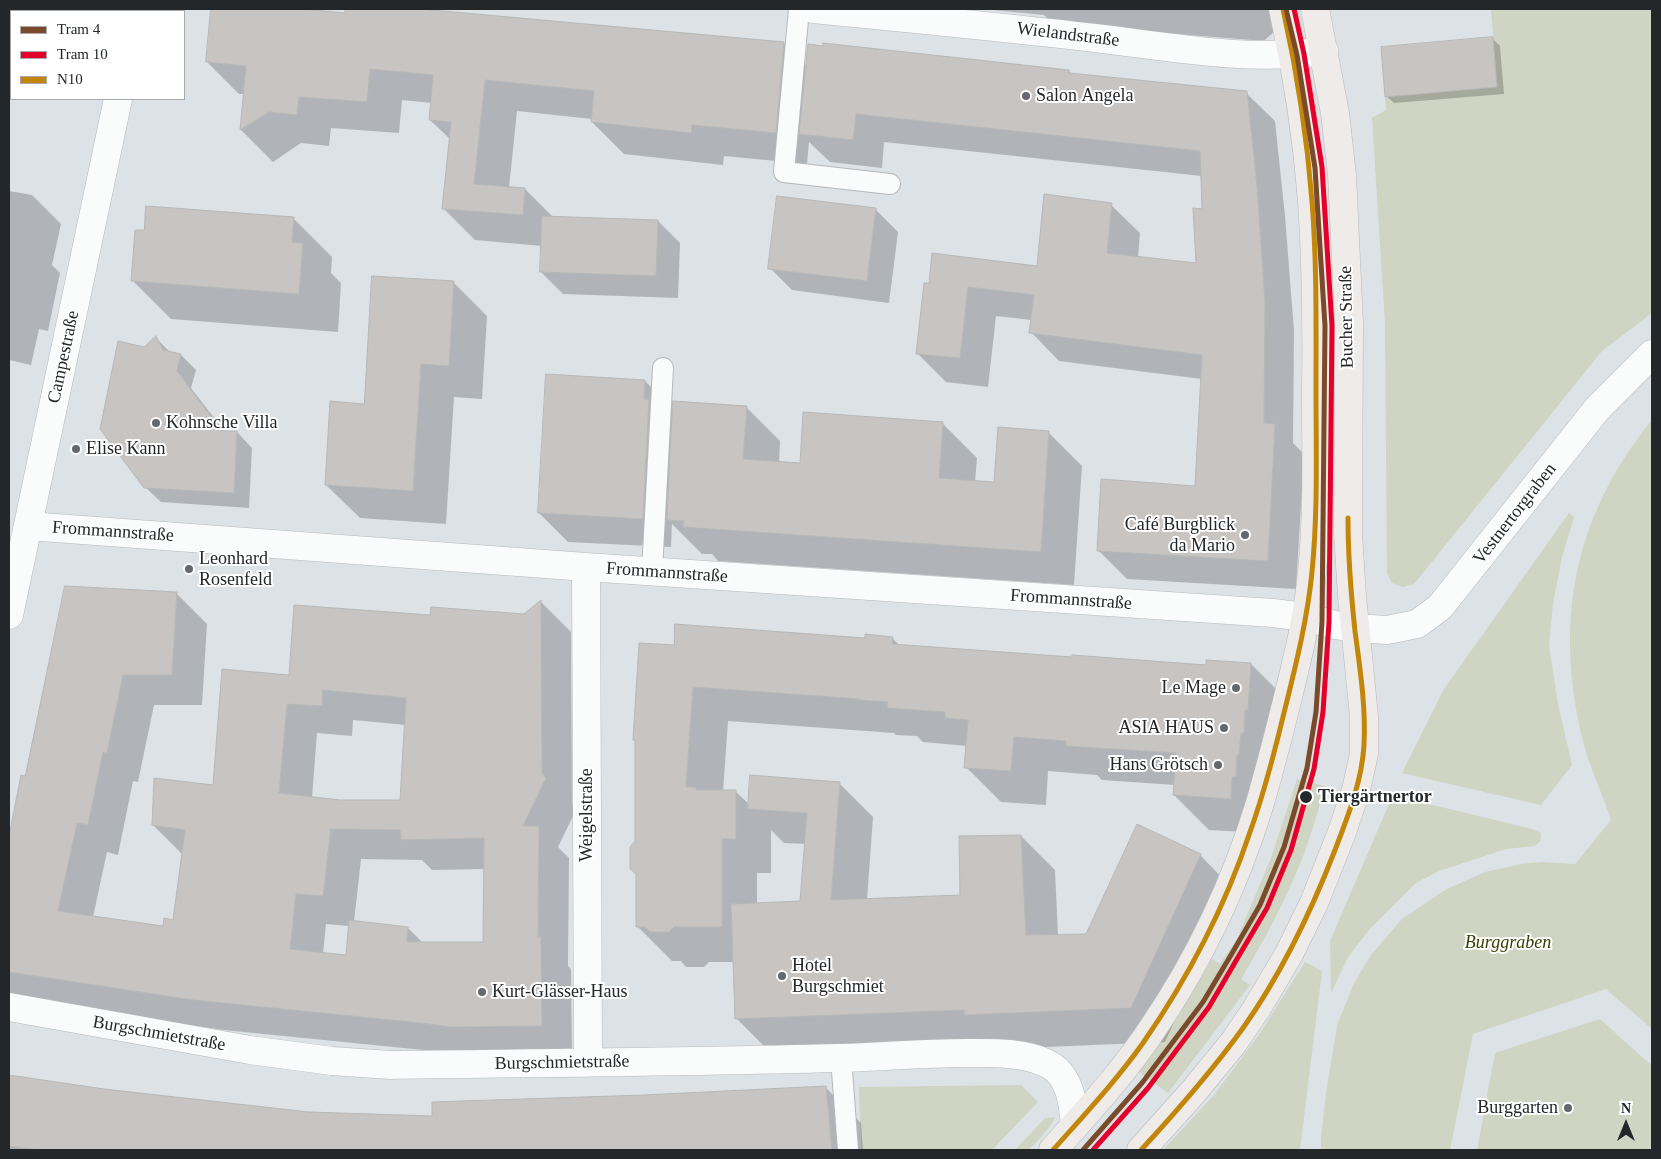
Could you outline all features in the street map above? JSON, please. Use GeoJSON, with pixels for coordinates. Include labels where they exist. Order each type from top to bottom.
{"type":"FeatureCollection","features":[{"type":"Feature","properties":{"kind":"main road","name":"Bucher Straße"},"geometry":{"type":"LineString","coordinates":[[1053,1150],[1112,1082],[1154,1026],[1193,961],[1216,915],[1241,856],[1259,806],[1276,745],[1305,617],[1311,583],[1315,533],[1316,289],[1310,180],[1293,55],[1283,9]]}},
{"type":"Feature","properties":{"kind":"main road","name":"Bucher Straße"},"geometry":{"type":"LineString","coordinates":[[1141,1150],[1215,1066],[1257,1008],[1290,954],[1328,870],[1353,798],[1364,754],[1364,717],[1348,533],[1349,324],[1342,175],[1335,113],[1315,9]]}},
{"type":"Feature","properties":{"kind":"street","name":"Wielandstraße"},"geometry":{"type":"LineString","coordinates":[[813,9],[1003,27],[1221,53],[1293,55],[1324,52]]}},
{"type":"Feature","properties":{"kind":"street","name":"Campestraße"},"geometry":{"type":"LineString","coordinates":[[9,614],[118,100]]}},
{"type":"Feature","properties":{"kind":"street","name":"Vestnertorgraben"},"geometry":{"type":"LineString","coordinates":[[1305,617],[1355,628],[1387,630],[1417,624],[1440,607],[1598,410],[1652,354]]}},
{"type":"Feature","properties":{"kind":"street","name":"Frommannstraße"},"geometry":{"type":"LineString","coordinates":[[28,526],[652,572],[1265,612],[1305,617]]}},
{"type":"Feature","properties":{"kind":"street","name":"Weigelstraße"},"geometry":{"type":"LineString","coordinates":[[586,567],[588,1062]]}},
{"type":"Feature","properties":{"kind":"street","name":"Burgschmietstraße"},"geometry":{"type":"LineString","coordinates":[[9,1007],[250,1050],[332,1061],[390,1065],[842,1058],[951,1052],[1018,1054],[1036,1059],[1058,1070],[1069,1092],[1075,1125]]}},
{"type":"Feature","properties":{"kind":"lane"},"geometry":{"type":"LineString","coordinates":[[799,9],[784,172],[890,184]]}},
{"type":"Feature","properties":{"kind":"lane"},"geometry":{"type":"LineString","coordinates":[[652,572],[663,368]]}},
{"type":"Feature","properties":{"kind":"lane"},"geometry":{"type":"LineString","coordinates":[[842,1058],[848,1150]]}},
{"type":"Feature","properties":{"kind":"green space"},"geometry":{"type":"Polygon","coordinates":[[[1491,9],[1652,9],[1652,313],[1602,351],[1414,584],[1403,587],[1392,583],[1387,573],[1385,323],[1372,118],[1386,110],[1385,97],[1497,87],[1491,9]]]}},
{"type":"Feature","properties":{"kind":"green space","name":"Burggraben"},"geometry":{"type":"Polygon","coordinates":[[[1652,420],[1652,1029],[1606,989],[1473,1034],[1450,1150],[1321,1150],[1326,1093],[1337,1026],[1353,985],[1371,955],[1402,919],[1445,890],[1485,872],[1521,864],[1542,862],[1575,864],[1611,820],[1584,745],[1575,700],[1570,656],[1571,614],[1577,573],[1588,533],[1604,495],[1625,457],[1652,420]]]}},
{"type":"Feature","properties":{"kind":"green space"},"geometry":{"type":"Polygon","coordinates":[[[1569,513],[1574,517],[1562,557],[1553,603],[1549,645],[1558,704],[1572,765],[1541,805],[1402,773],[1444,689],[1569,513]]]}},
{"type":"Feature","properties":{"kind":"green space"},"geometry":{"type":"Polygon","coordinates":[[[1297,779],[1325,786],[1311,834],[1298,869],[1275,918],[1241,979],[1250,985],[1168,1093],[1139,1072],[1178,1017],[1212,959],[1220,964],[1237,939],[1271,858],[1297,779]]]}},
{"type":"Feature","properties":{"kind":"green space"},"geometry":{"type":"Polygon","coordinates":[[[1392,797],[1532,829],[1541,833],[1540,841],[1535,846],[1506,849],[1439,871],[1416,883],[1369,930],[1348,957],[1331,993],[1330,941],[1392,797]]]}},
{"type":"Feature","properties":{"kind":"green space"},"geometry":{"type":"Polygon","coordinates":[[[1305,962],[1322,971],[1300,1150],[1163,1150],[1215,1094],[1260,1033],[1305,962]]]}},
{"type":"Feature","properties":{"kind":"green space","name":"Burggarten"},"geometry":{"type":"Polygon","coordinates":[[[1600,1019],[1652,1066],[1652,1150],[1477,1150],[1495,1053],[1600,1019]]]}},
{"type":"Feature","properties":{"kind":"green space"},"geometry":{"type":"Polygon","coordinates":[[[1021,1085],[1038,1102],[992,1150],[861,1150],[859,1087],[1021,1085]]]}},
{"type":"Feature","properties":{"kind":"green space"},"geometry":{"type":"Polygon","coordinates":[[[1055,1117],[1047,1130],[1029,1150],[1015,1150],[1045,1118],[1055,1117]]]}},
{"type":"Feature","properties":{"kind":"building"},"geometry":{"type":"Polygon","coordinates":[[[211,9],[305,9],[345,13],[345,9],[421,9],[784,42],[776,133],[692,125],[691,133],[591,122],[594,91],[485,80],[474,184],[525,188],[523,215],[442,209],[451,122],[429,120],[433,75],[370,69],[367,102],[299,97],[297,115],[269,112],[240,130],[246,66],[206,62],[211,9]]]}},
{"type":"Feature","properties":{"kind":"building"},"geometry":{"type":"Polygon","coordinates":[[[1493,37],[1497,87],[1385,97],[1381,47],[1493,37]]]}},
{"type":"Feature","properties":{"kind":"building"},"geometry":{"type":"Polygon","coordinates":[[[823,43],[1069,70],[1069,73],[1247,91],[1257,186],[1265,301],[1264,423],[1275,424],[1268,561],[1097,551],[1101,479],[1195,486],[1202,355],[1029,333],[1034,295],[968,287],[960,358],[916,354],[924,283],[929,283],[932,253],[1037,266],[1044,194],[1112,203],[1107,253],[1196,263],[1193,208],[1202,209],[1200,151],[856,114],[853,140],[799,134],[808,44],[823,46],[823,43]]]}},
{"type":"Feature","properties":{"kind":"building"},"geometry":{"type":"Polygon","coordinates":[[[777,196],[876,208],[867,281],[768,269],[777,196]]]}},
{"type":"Feature","properties":{"kind":"building"},"geometry":{"type":"Polygon","coordinates":[[[146,206],[294,217],[292,242],[303,243],[299,294],[131,281],[135,230],[144,230],[146,206]]]}},
{"type":"Feature","properties":{"kind":"building"},"geometry":{"type":"Polygon","coordinates":[[[542,216],[658,220],[656,276],[540,272],[542,216]]]}},
{"type":"Feature","properties":{"kind":"building"},"geometry":{"type":"Polygon","coordinates":[[[372,276],[454,281],[449,366],[421,364],[413,491],[325,485],[330,401],[364,404],[372,276]]]}},
{"type":"Feature","properties":{"kind":"building","name":"Kohnsche Villa"},"geometry":{"type":"Polygon","coordinates":[[[156,336],[163,350],[181,354],[177,371],[222,431],[237,431],[234,493],[144,488],[100,429],[118,341],[144,347],[156,336]]]}},
{"type":"Feature","properties":{"kind":"building"},"geometry":{"type":"Polygon","coordinates":[[[546,374],[645,380],[644,399],[649,400],[643,519],[538,513],[546,374]]]}},
{"type":"Feature","properties":{"kind":"building"},"geometry":{"type":"Polygon","coordinates":[[[673,401],[747,406],[743,459],[800,463],[803,412],[943,422],[939,478],[994,482],[998,427],[1049,431],[1041,552],[683,527],[684,521],[667,520],[673,401]]]}},
{"type":"Feature","properties":{"kind":"building"},"geometry":{"type":"Polygon","coordinates":[[[65,586],[177,592],[172,675],[123,675],[107,753],[103,752],[88,825],[77,823],[58,911],[163,926],[164,918],[173,920],[185,830],[152,825],[154,778],[213,785],[222,669],[289,675],[294,605],[430,615],[431,607],[524,614],[541,600],[542,773],[546,778],[523,826],[539,826],[538,937],[541,937],[542,1026],[452,1027],[193,1000],[9,972],[9,836],[21,775],[25,776],[65,586]],[[323,690],[322,706],[287,704],[279,793],[340,800],[400,800],[406,698],[323,690]],[[331,829],[323,896],[296,894],[290,949],[346,955],[349,920],[408,927],[407,942],[483,942],[484,838],[401,840],[400,830],[331,829]]]}},
{"type":"Feature","properties":{"kind":"building"},"geometry":{"type":"Polygon","coordinates":[[[675,624],[865,638],[865,634],[893,637],[892,644],[1072,657],[1072,655],[1206,665],[1206,660],[1251,663],[1248,710],[1245,710],[1244,733],[1241,733],[1239,755],[1237,755],[1236,777],[1232,777],[1231,799],[1173,795],[1176,753],[1066,746],[1066,741],[1014,737],[1011,771],[964,768],[968,720],[945,718],[945,712],[887,708],[888,702],[860,699],[693,687],[686,787],[696,787],[696,790],[736,790],[736,839],[722,839],[722,927],[674,927],[669,932],[650,932],[645,927],[636,927],[636,874],[630,869],[630,847],[635,841],[635,740],[633,740],[639,643],[674,645],[675,624]]]}},
{"type":"Feature","properties":{"kind":"building"},"geometry":{"type":"Polygon","coordinates":[[[750,775],[840,782],[831,900],[960,895],[959,836],[1021,835],[1026,935],[1086,934],[1137,824],[1201,854],[1131,1008],[964,1015],[964,1010],[735,1019],[731,904],[800,901],[807,813],[748,809],[750,775]]]}},
{"type":"Feature","properties":{"kind":"building"},"geometry":{"type":"Polygon","coordinates":[[[9,1075],[104,1089],[309,1112],[432,1116],[432,1102],[644,1095],[826,1086],[832,1150],[38,1150],[9,1146],[9,1075]]]}},
{"type":"Feature","properties":{"kind":"tram line","name":"4"},"geometry":{"type":"LineString","coordinates":[[1083,1150],[1142,1083],[1203,1002],[1231,955],[1260,905],[1284,847],[1307,768],[1316,712],[1322,622],[1325,326],[1315,168],[1297,55],[1286,9]]}},
{"type":"Feature","properties":{"kind":"tram line","name":"10"},"geometry":{"type":"LineString","coordinates":[[1093,1150],[1148,1088],[1209,1007],[1267,908],[1291,850],[1314,769],[1323,712],[1329,622],[1332,326],[1322,167],[1304,54],[1294,9]]}},
{"type":"Feature","properties":{"kind":"transit line","name":"N10"},"geometry":{"type":"LineString","coordinates":[[1053,1150],[1111,1084],[1143,1043],[1175,993],[1217,915],[1255,818],[1279,735],[1303,629],[1312,572],[1316,504],[1315,248],[1310,177],[1304,129],[1293,57],[1283,9]]}},
{"type":"Feature","properties":{"kind":"transit line","name":"N10"},"geometry":{"type":"LineString","coordinates":[[1141,1150],[1219,1060],[1243,1028],[1270,986],[1295,942],[1316,896],[1349,811],[1363,758],[1364,716],[1351,589],[1348,518]]}},
{"type":"Feature","properties":{"kind":"place","name":"Salon Angela"},"geometry":{"type":"Point","coordinates":[1026,96]}},
{"type":"Feature","properties":{"kind":"place","name":"Kohnsche Villa"},"geometry":{"type":"Point","coordinates":[156,423]}},
{"type":"Feature","properties":{"kind":"place","name":"Elise Kann"},"geometry":{"type":"Point","coordinates":[76,449]}},
{"type":"Feature","properties":{"kind":"place","name":"Café Burgblick da Mario"},"geometry":{"type":"Point","coordinates":[1245,535]}},
{"type":"Feature","properties":{"kind":"place","name":"Leonhard Rosenfeld"},"geometry":{"type":"Point","coordinates":[189,569]}},
{"type":"Feature","properties":{"kind":"place","name":"Le Mage"},"geometry":{"type":"Point","coordinates":[1236,688]}},
{"type":"Feature","properties":{"kind":"place","name":"ASIA HAUS"},"geometry":{"type":"Point","coordinates":[1224,728]}},
{"type":"Feature","properties":{"kind":"place","name":"Hans Grötsch"},"geometry":{"type":"Point","coordinates":[1218,765]}},
{"type":"Feature","properties":{"kind":"place","name":"Tiergärtnertor"},"geometry":{"type":"Point","coordinates":[1306,797]}},
{"type":"Feature","properties":{"kind":"place","name":"Hotel Burgschmiet"},"geometry":{"type":"Point","coordinates":[782,976]}},
{"type":"Feature","properties":{"kind":"place","name":"Kurt-Glässer-Haus"},"geometry":{"type":"Point","coordinates":[482,992]}},
{"type":"Feature","properties":{"kind":"place","name":"Burggarten"},"geometry":{"type":"Point","coordinates":[1568,1108]}}]}
